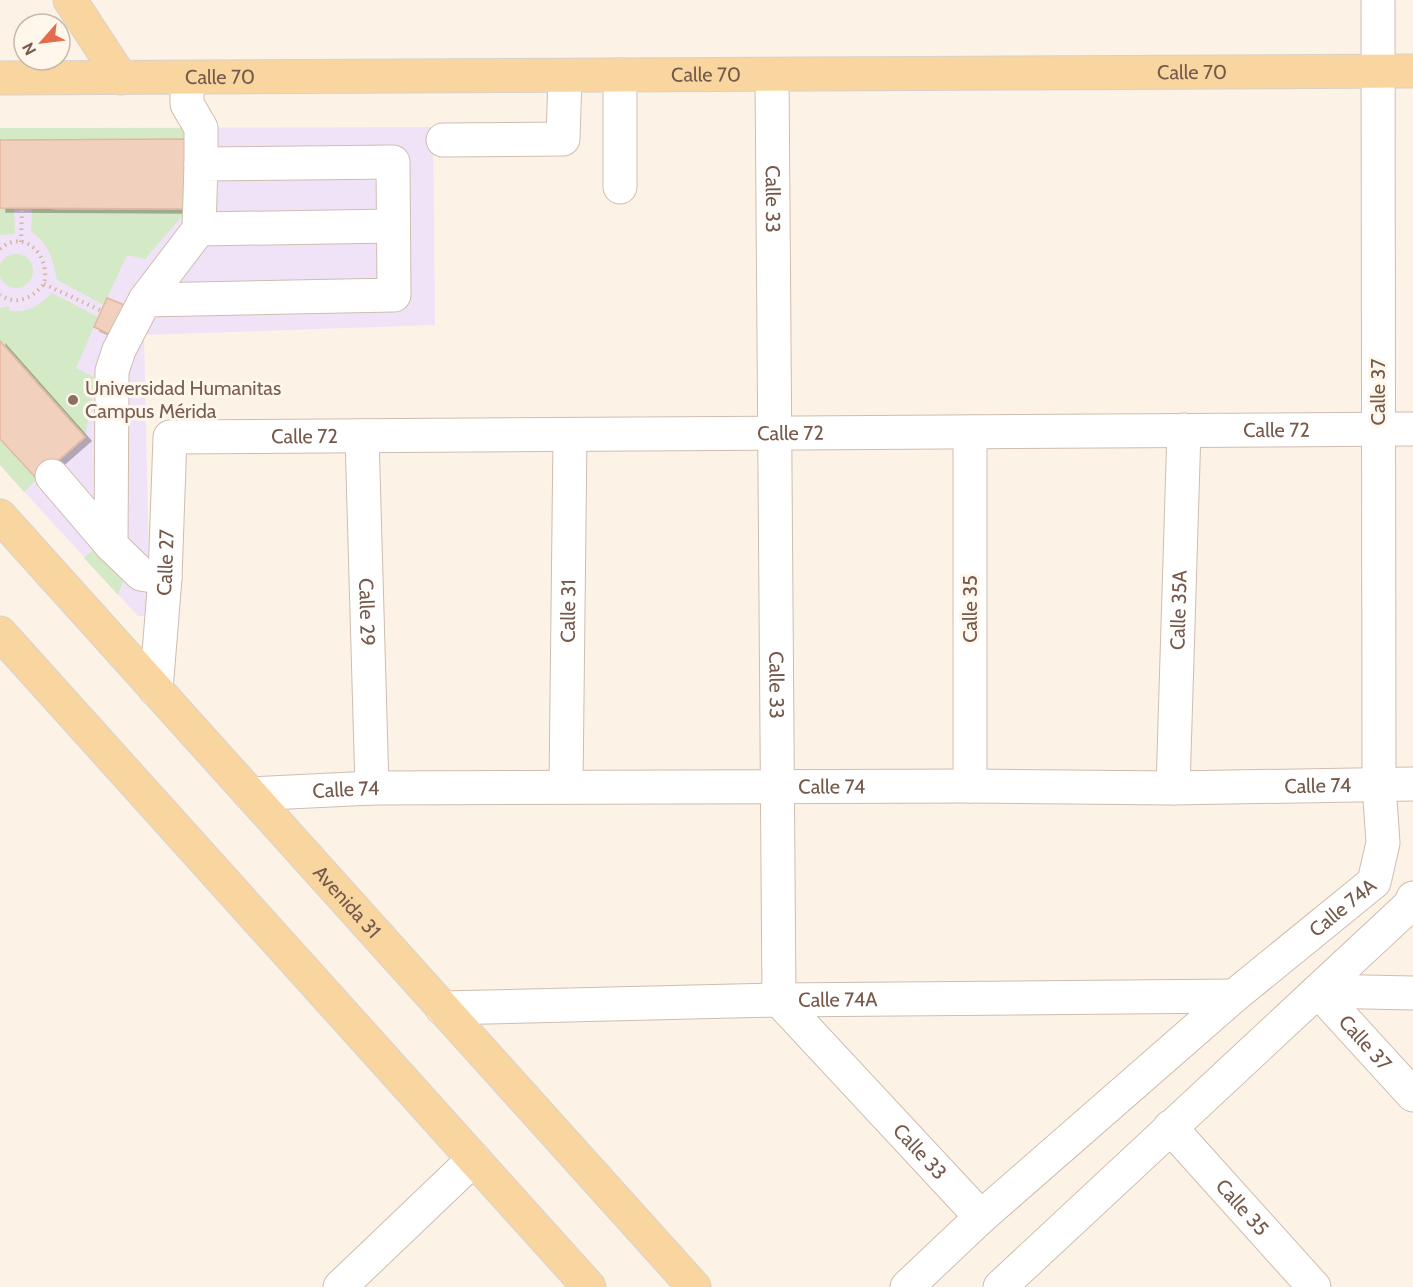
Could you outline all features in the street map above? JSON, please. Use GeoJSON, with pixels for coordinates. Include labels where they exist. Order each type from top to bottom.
{"type":"FeatureCollection","features":[{"type":"Feature","properties":{"kind":"main road"},"geometry":{"type":"LineString","coordinates":[[70,0],[121,78]]}},
{"type":"Feature","properties":{"kind":"main road","name":"Calle 70"},"geometry":{"type":"LineString","coordinates":[[0,78],[1413,71]]}},
{"type":"Feature","properties":{"kind":"main road","name":"Avenida 31"},"geometry":{"type":"LineString","coordinates":[[0,516],[694,1287]]}},
{"type":"Feature","properties":{"kind":"main road"},"geometry":{"type":"LineString","coordinates":[[0,633],[589,1287]]}},
{"type":"Feature","properties":{"kind":"street","name":"Calle 37"},"geometry":{"type":"LineString","coordinates":[[1378,0],[1379,784]]}},
{"type":"Feature","properties":{"kind":"street"},"geometry":{"type":"LineString","coordinates":[[620,75],[620,187]]}},
{"type":"Feature","properties":{"kind":"street","name":"Calle 33"},"geometry":{"type":"LineString","coordinates":[[772,75],[779,999],[981,1217]]}},
{"type":"Feature","properties":{"kind":"street"},"geometry":{"type":"LineString","coordinates":[[443,140],[563,139],[565,76]]}},
{"type":"Feature","properties":{"kind":"street"},"geometry":{"type":"LineString","coordinates":[[111,545],[112,372],[119,350],[145,300],[199,229],[201,128],[188,104],[188,78]]}},
{"type":"Feature","properties":{"kind":"street"},"geometry":{"type":"LineString","coordinates":[[145,300],[394,295],[393,162],[201,164]]}},
{"type":"Feature","properties":{"kind":"street"},"geometry":{"type":"LineString","coordinates":[[199,229],[393,226]]}},
{"type":"Feature","properties":{"kind":"street","name":"Calle 72"},"geometry":{"type":"LineString","coordinates":[[170,437],[1413,429]]}},
{"type":"Feature","properties":{"kind":"street","name":"Calle 35A"},"geometry":{"type":"LineString","coordinates":[[1173,788],[1184,430]]}},
{"type":"Feature","properties":{"kind":"street","name":"Calle 35"},"geometry":{"type":"LineString","coordinates":[[970,432],[970,786]]}},
{"type":"Feature","properties":{"kind":"street","name":"Calle 31"},"geometry":{"type":"LineString","coordinates":[[566,787],[570,435]]}},
{"type":"Feature","properties":{"kind":"street","name":"Calle 29"},"geometry":{"type":"LineString","coordinates":[[362,436],[372,788]]}},
{"type":"Feature","properties":{"kind":"street","name":"Calle 27"},"geometry":{"type":"LineString","coordinates":[[156,690],[165,578],[170,437]]}},
{"type":"Feature","properties":{"kind":"street"},"geometry":{"type":"LineString","coordinates":[[52,476],[111,545],[141,574],[165,578]]}},
{"type":"Feature","properties":{"kind":"street","name":"Calle 74A"},"geometry":{"type":"LineString","coordinates":[[907,1287],[981,1217],[1234,996],[1374,882],[1383,843],[1379,784]]}},
{"type":"Feature","properties":{"kind":"street","name":"Calle 74"},"geometry":{"type":"LineString","coordinates":[[250,794],[372,788],[970,786],[1173,788],[1413,784]]}},
{"type":"Feature","properties":{"kind":"street"},"geometry":{"type":"LineString","coordinates":[[1021,1280],[1170,1127],[1410,905],[1413,898]]}},
{"type":"Feature","properties":{"kind":"street","name":"Calle 37"},"geometry":{"type":"LineString","coordinates":[[1318,991],[1413,1095]]}},
{"type":"Feature","properties":{"kind":"street"},"geometry":{"type":"LineString","coordinates":[[1318,991],[1413,993]]}},
{"type":"Feature","properties":{"kind":"street","name":"Calle 74A"},"geometry":{"type":"LineString","coordinates":[[442,1008],[779,999],[1234,996]]}},
{"type":"Feature","properties":{"kind":"street","name":"Calle 35"},"geometry":{"type":"LineString","coordinates":[[1170,1127],[1314,1287]]}},
{"type":"Feature","properties":{"kind":"street"},"geometry":{"type":"LineString","coordinates":[[340,1287],[474,1160]]}},
{"type":"Feature","properties":{"kind":"path"},"geometry":{"type":"LineString","coordinates":[[21,242],[22,208]]}},
{"type":"Feature","properties":{"kind":"path"},"geometry":{"type":"LineString","coordinates":[[0,249],[6,245],[21,242],[32,246],[40,256],[46,271],[44,284],[27,299],[6,299],[0,295]]}},
{"type":"Feature","properties":{"kind":"path"},"geometry":{"type":"LineString","coordinates":[[44,284],[102,311]]}},
{"type":"Feature","properties":{"kind":"shaded area","name":"Universidad Humanitas Campus Mérida"},"geometry":{"type":"Polygon","coordinates":[[[433,127],[435,325],[144,335],[150,616],[138,616],[0,465],[0,128],[433,127]]]}},
{"type":"Feature","properties":{"kind":"green space"},"geometry":{"type":"Polygon","coordinates":[[[0,128],[190,128],[190,139],[0,140],[0,128]]]}},
{"type":"Feature","properties":{"kind":"green space"},"geometry":{"type":"Polygon","coordinates":[[[0,208],[14,208],[15,234],[0,235],[0,208]]]}},
{"type":"Feature","properties":{"kind":"green space"},"geometry":{"type":"Polygon","coordinates":[[[32,208],[188,209],[145,259],[127,255],[104,305],[57,280],[49,252],[31,231],[32,208]]]}},
{"type":"Feature","properties":{"kind":"green space"},"geometry":{"type":"Polygon","coordinates":[[[16,254],[28,259],[33,271],[28,283],[16,288],[4,283],[-1,271],[4,259],[16,254]]]}},
{"type":"Feature","properties":{"kind":"green space"},"geometry":{"type":"Polygon","coordinates":[[[52,293],[98,317],[76,368],[96,378],[85,437],[0,341],[0,308],[9,306],[10,311],[28,309],[52,293]]]}},
{"type":"Feature","properties":{"kind":"green space"},"geometry":{"type":"Polygon","coordinates":[[[0,439],[37,479],[24,492],[0,465],[0,439]]]}},
{"type":"Feature","properties":{"kind":"green space"},"geometry":{"type":"Polygon","coordinates":[[[97,546],[124,579],[118,595],[84,558],[97,546]]]}},
{"type":"Feature","properties":{"kind":"building"},"geometry":{"type":"Polygon","coordinates":[[[190,139],[188,209],[0,208],[0,140],[190,139]]]}},
{"type":"Feature","properties":{"kind":"building"},"geometry":{"type":"Polygon","coordinates":[[[107,298],[127,306],[114,336],[94,327],[107,298]]]}},
{"type":"Feature","properties":{"kind":"building","name":"Universidad Humanitas Campus Mérida"},"geometry":{"type":"Polygon","coordinates":[[[0,341],[85,437],[37,479],[0,439],[0,341]]]}},
{"type":"Feature","properties":{"kind":"place","name":"Universidad Humanitas Campus Mérida"},"geometry":{"type":"Point","coordinates":[73,400]}}]}
